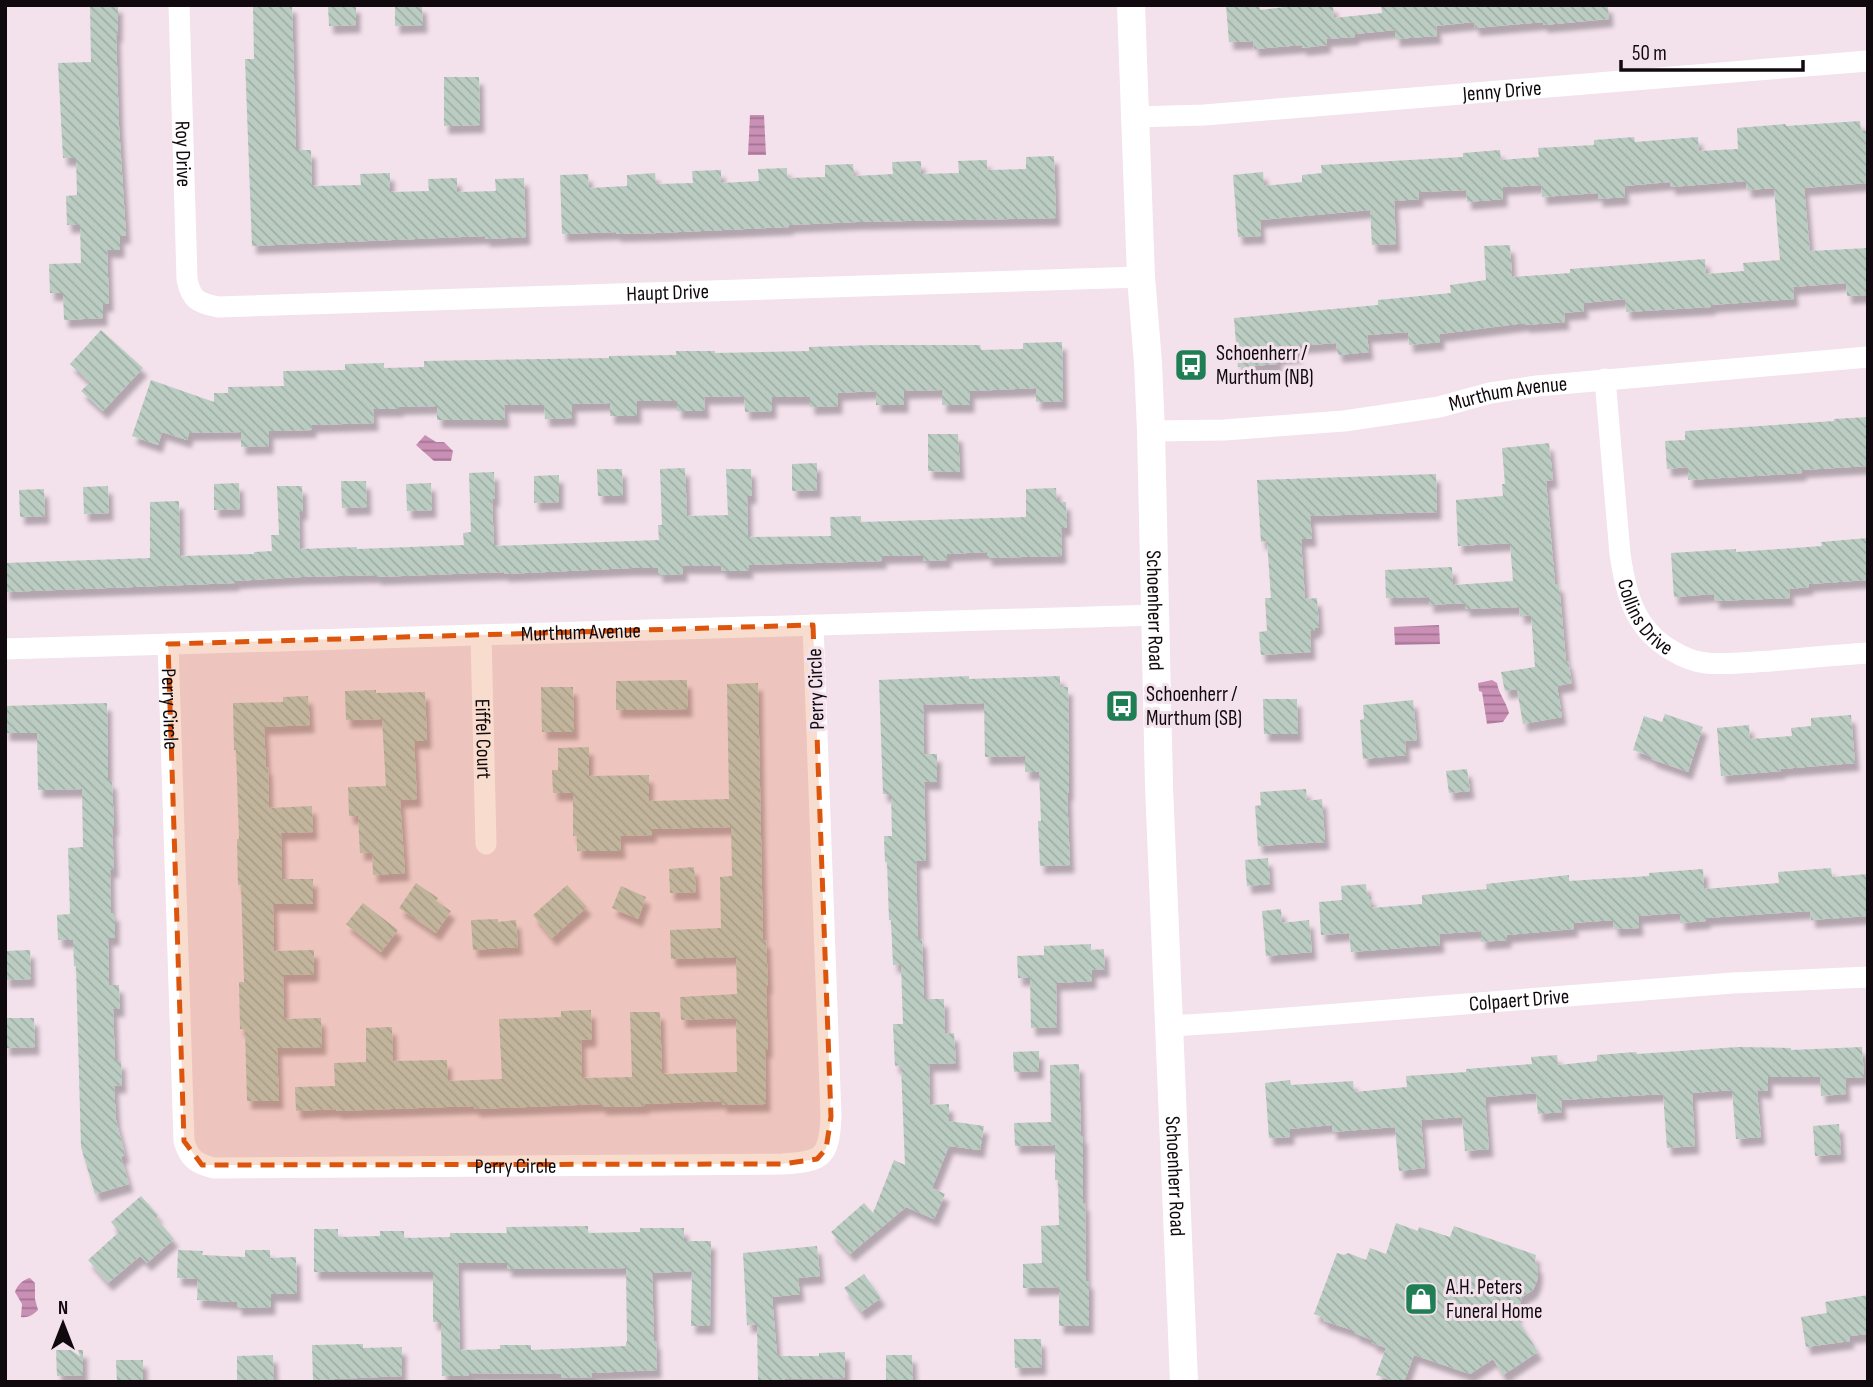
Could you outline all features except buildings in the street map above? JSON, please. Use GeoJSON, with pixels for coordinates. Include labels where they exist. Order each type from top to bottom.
{"type":"FeatureCollection","features":[{"type":"Feature","properties":{"kind":"main road","name":"Schoenherr Road"},"geometry":{"type":"LineString","coordinates":[[1131,5],[1141,277],[1151,431],[1159,786],[1184,1382]]}},
{"type":"Feature","properties":{"kind":"street","name":"Roy Drive"},"geometry":{"type":"LineString","coordinates":[[179,5],[187,279],[189,291],[195,300]]}},
{"type":"Feature","properties":{"kind":"street","name":"Jenny Drive"},"geometry":{"type":"LineString","coordinates":[[1135,117],[1204,116],[1868,61]]}},
{"type":"Feature","properties":{"kind":"street","name":"Haupt Drive"},"geometry":{"type":"LineString","coordinates":[[195,300],[218,307],[1141,277]]}},
{"type":"Feature","properties":{"kind":"street","name":"Murthum Avenue"},"geometry":{"type":"LineString","coordinates":[[1151,431],[1224,430],[1344,421],[1439,407],[1490,393],[1537,386],[1868,357]]}},
{"type":"Feature","properties":{"kind":"street","name":"Collins Drive"},"geometry":{"type":"LineString","coordinates":[[1605,379],[1624,579],[1630,602],[1643,626],[1658,643],[1679,655],[1702,663],[1728,664],[1868,653]]}},
{"type":"Feature","properties":{"kind":"street","name":"Murthum Avenue"},"geometry":{"type":"LineString","coordinates":[[5,649],[1156,615]]}},
{"type":"Feature","properties":{"kind":"street","name":"Perry Circle"},"geometry":{"type":"LineString","coordinates":[[168,644],[184,1141],[192,1158],[202,1166],[214,1168],[782,1164],[804,1163],[817,1159],[826,1149],[831,1126],[813,625]]}},
{"type":"Feature","properties":{"kind":"street","name":"Eiffel Court"},"geometry":{"type":"LineString","coordinates":[[481,636],[486,844]]}},
{"type":"Feature","properties":{"kind":"street","name":"Colpaert Drive"},"geometry":{"type":"LineString","coordinates":[[1170,1026],[1733,983],[1868,977]]}},
{"type":"Feature","properties":{"kind":"highlighted area"},"geometry":{"type":"Polygon","coordinates":[[[813,625],[831,1117],[826,1149],[817,1159],[782,1164],[202,1165],[184,1141],[168,644],[813,625]]]}},
{"type":"Feature","properties":{"kind":"shaded area"},"geometry":{"type":"Polygon","coordinates":[[[750,115],[764,115],[766,155],[748,155],[750,115]]]}},
{"type":"Feature","properties":{"kind":"shaded area"},"geometry":{"type":"Polygon","coordinates":[[[425,435],[436,442],[444,442],[453,451],[451,461],[434,461],[416,445],[425,435]]]}},
{"type":"Feature","properties":{"kind":"shaded area"},"geometry":{"type":"Polygon","coordinates":[[[1439,625],[1440,644],[1395,645],[1394,627],[1439,625]]]}},
{"type":"Feature","properties":{"kind":"shaded area"},"geometry":{"type":"Polygon","coordinates":[[[1492,680],[1497,683],[1509,713],[1503,722],[1487,724],[1478,683],[1492,680]]]}},
{"type":"Feature","properties":{"kind":"shaded area"},"geometry":{"type":"Polygon","coordinates":[[[30,1278],[35,1283],[38,1310],[30,1316],[21,1317],[22,1304],[15,1292],[21,1283],[30,1278]]]}},
{"type":"Feature","properties":{"kind":"place","name":"Schoenherr / Murthum (NB)"},"geometry":{"type":"Point","coordinates":[1191,365]}},
{"type":"Feature","properties":{"kind":"place","name":"Schoenherr / Murthum (SB)"},"geometry":{"type":"Point","coordinates":[1122,706]}},
{"type":"Feature","properties":{"kind":"place","name":"A.H. Peters Funeral Home"},"geometry":{"type":"Point","coordinates":[1421,1299]}}]}
